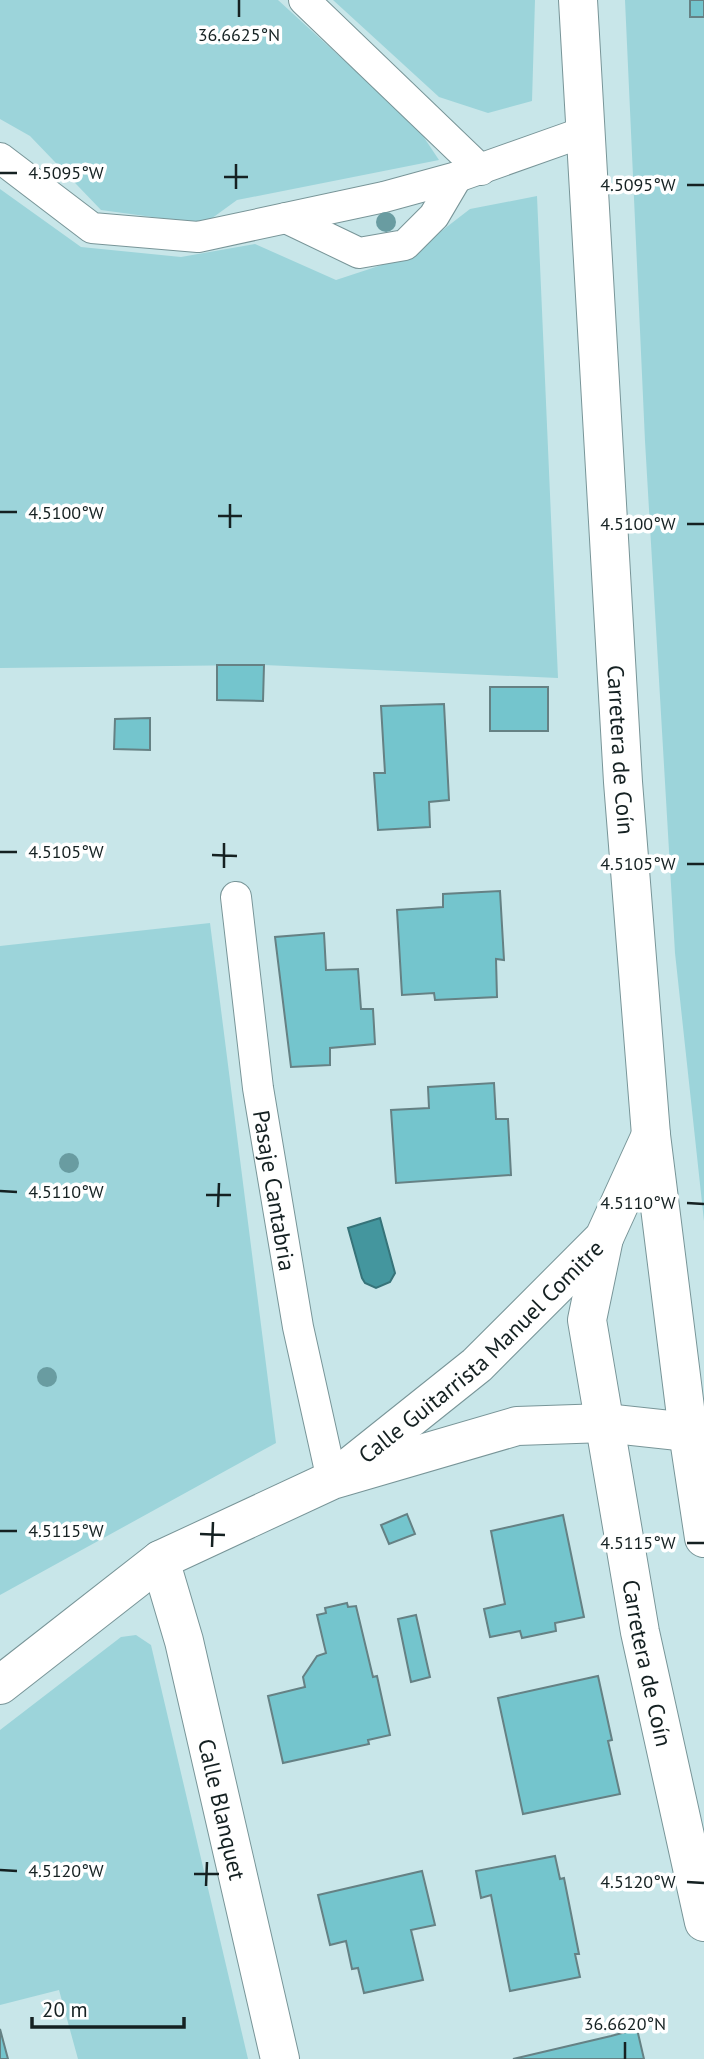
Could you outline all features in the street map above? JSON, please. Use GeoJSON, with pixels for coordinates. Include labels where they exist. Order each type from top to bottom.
{"type":"FeatureCollection","features":[{"type":"Feature","properties":{"kind":"street","name":"Carretera de Coín"},"geometry":{"type":"LineString","coordinates":[[578,0],[623,782],[651,1135],[704,1538]]}},
{"type":"Feature","properties":{"kind":"street","name":"Calle Guitarrista Manuel Comitre"},"geometry":{"type":"LineString","coordinates":[[332,1480],[477,1365],[604,1238],[651,1135]]}},
{"type":"Feature","properties":{"kind":"street","name":"Carretera de Coín"},"geometry":{"type":"LineString","coordinates":[[604,1238],[587,1320],[640,1632],[704,1922]]}},
{"type":"Feature","properties":{"kind":"street","name":"Calle Guitarrista Manuel Comitre"},"geometry":{"type":"LineString","coordinates":[[0,1685],[160,1560],[332,1480],[517,1426],[606,1423],[688,1432]]}},
{"type":"Feature","properties":{"kind":"street","name":"Calle Blanquet"},"geometry":{"type":"LineString","coordinates":[[160,1560],[184,1641],[280,2059]]}},
{"type":"Feature","properties":{"kind":"lane"},"geometry":{"type":"LineString","coordinates":[[304,0],[469,174]]}},
{"type":"Feature","properties":{"kind":"lane"},"geometry":{"type":"LineString","coordinates":[[0,158],[92,228],[198,237],[384,197],[469,174],[584,132]]}},
{"type":"Feature","properties":{"kind":"lane"},"geometry":{"type":"LineString","coordinates":[[286,218],[359,253],[405,245],[434,216],[469,174]]}},
{"type":"Feature","properties":{"kind":"lane","name":"Pasaje Cantabria"},"geometry":{"type":"LineString","coordinates":[[236,897],[258,1088],[298,1327],[332,1480]]}},
{"type":"Feature","properties":{"kind":"shaded area"},"geometry":{"type":"Polygon","coordinates":[[[0,0],[278,0],[417,127],[439,160],[237,200],[204,224],[101,210],[30,136],[0,119],[0,0]]]}},
{"type":"Feature","properties":{"kind":"shaded area"},"geometry":{"type":"Polygon","coordinates":[[[333,0],[535,0],[532,101],[488,113],[439,97],[333,0]]]}},
{"type":"Feature","properties":{"kind":"shaded area"},"geometry":{"type":"Polygon","coordinates":[[[625,0],[704,0],[704,1221],[675,953],[645,441],[625,0]]]}},
{"type":"Feature","properties":{"kind":"shaded area"},"geometry":{"type":"Polygon","coordinates":[[[0,189],[81,247],[181,257],[255,244],[336,280],[409,256],[470,209],[537,196],[558,678],[264,665],[0,668],[0,189]]]}},
{"type":"Feature","properties":{"kind":"shaded area"},"geometry":{"type":"Polygon","coordinates":[[[210,923],[276,1443],[0,1595],[0,946],[210,923]]]}},
{"type":"Feature","properties":{"kind":"shaded area"},"geometry":{"type":"Polygon","coordinates":[[[380,1218],[395,1273],[390,1282],[376,1288],[365,1283],[362,1278],[348,1228],[380,1218]]]}},
{"type":"Feature","properties":{"kind":"shaded area"},"geometry":{"type":"Polygon","coordinates":[[[136,1635],[151,1645],[248,2059],[78,2059],[59,1990],[0,2005],[0,1730],[121,1637],[136,1635]]]}},
{"type":"Feature","properties":{"kind":"building"},"geometry":{"type":"Polygon","coordinates":[[[690,0],[704,0],[704,17],[690,17],[690,0]]]}},
{"type":"Feature","properties":{"kind":"building"},"geometry":{"type":"Polygon","coordinates":[[[217,665],[264,665],[263,701],[217,700],[217,665]]]}},
{"type":"Feature","properties":{"kind":"building"},"geometry":{"type":"Polygon","coordinates":[[[490,687],[548,687],[548,731],[490,731],[490,687]]]}},
{"type":"Feature","properties":{"kind":"building"},"geometry":{"type":"Polygon","coordinates":[[[444,704],[449,800],[429,802],[430,827],[378,830],[374,773],[385,773],[381,706],[444,704]]]}},
{"type":"Feature","properties":{"kind":"building"},"geometry":{"type":"Polygon","coordinates":[[[150,718],[150,750],[114,749],[115,719],[150,718]]]}},
{"type":"Feature","properties":{"kind":"building"},"geometry":{"type":"Polygon","coordinates":[[[500,891],[504,960],[496,959],[497,997],[435,1000],[434,993],[402,995],[397,910],[443,907],[443,894],[500,891]]]}},
{"type":"Feature","properties":{"kind":"building"},"geometry":{"type":"Polygon","coordinates":[[[324,933],[326,970],[358,969],[361,1009],[373,1009],[375,1044],[330,1048],[330,1065],[291,1067],[275,937],[324,933]]]}},
{"type":"Feature","properties":{"kind":"building"},"geometry":{"type":"Polygon","coordinates":[[[494,1083],[496,1119],[508,1119],[511,1175],[396,1183],[391,1110],[429,1108],[428,1087],[494,1083]]]}},
{"type":"Feature","properties":{"kind":"building"},"geometry":{"type":"Polygon","coordinates":[[[407,1514],[415,1534],[389,1544],[381,1525],[407,1514]]]}},
{"type":"Feature","properties":{"kind":"building"},"geometry":{"type":"Polygon","coordinates":[[[563,1515],[584,1617],[555,1623],[556,1631],[522,1638],[520,1631],[490,1637],[484,1609],[505,1604],[491,1531],[563,1515]]]}},
{"type":"Feature","properties":{"kind":"building"},"geometry":{"type":"Polygon","coordinates":[[[347,1603],[348,1607],[356,1606],[373,1677],[377,1676],[390,1735],[368,1740],[369,1744],[283,1763],[268,1696],[305,1687],[303,1677],[317,1656],[326,1653],[317,1615],[326,1613],[325,1608],[347,1603]]]}},
{"type":"Feature","properties":{"kind":"building"},"geometry":{"type":"Polygon","coordinates":[[[416,1615],[430,1677],[411,1682],[398,1619],[416,1615]]]}},
{"type":"Feature","properties":{"kind":"building"},"geometry":{"type":"Polygon","coordinates":[[[598,1676],[620,1794],[523,1814],[498,1698],[598,1676]]]}},
{"type":"Feature","properties":{"kind":"building"},"geometry":{"type":"Polygon","coordinates":[[[555,1856],[560,1879],[564,1878],[579,1954],[575,1954],[580,1977],[510,1991],[491,1895],[481,1898],[476,1871],[555,1856]]]}},
{"type":"Feature","properties":{"kind":"building"},"geometry":{"type":"Polygon","coordinates":[[[422,1871],[435,1925],[411,1930],[423,1980],[364,1993],[358,1968],[352,1969],[346,1941],[330,1945],[318,1895],[422,1871]]]}},
{"type":"Feature","properties":{"kind":"building"},"geometry":{"type":"Polygon","coordinates":[[[0,2029],[8,2059],[0,2059],[0,2029]]]}},
{"type":"Feature","properties":{"kind":"building"},"geometry":{"type":"Polygon","coordinates":[[[637,2029],[644,2059],[513,2059],[611,2036],[637,2029]]]}}]}
